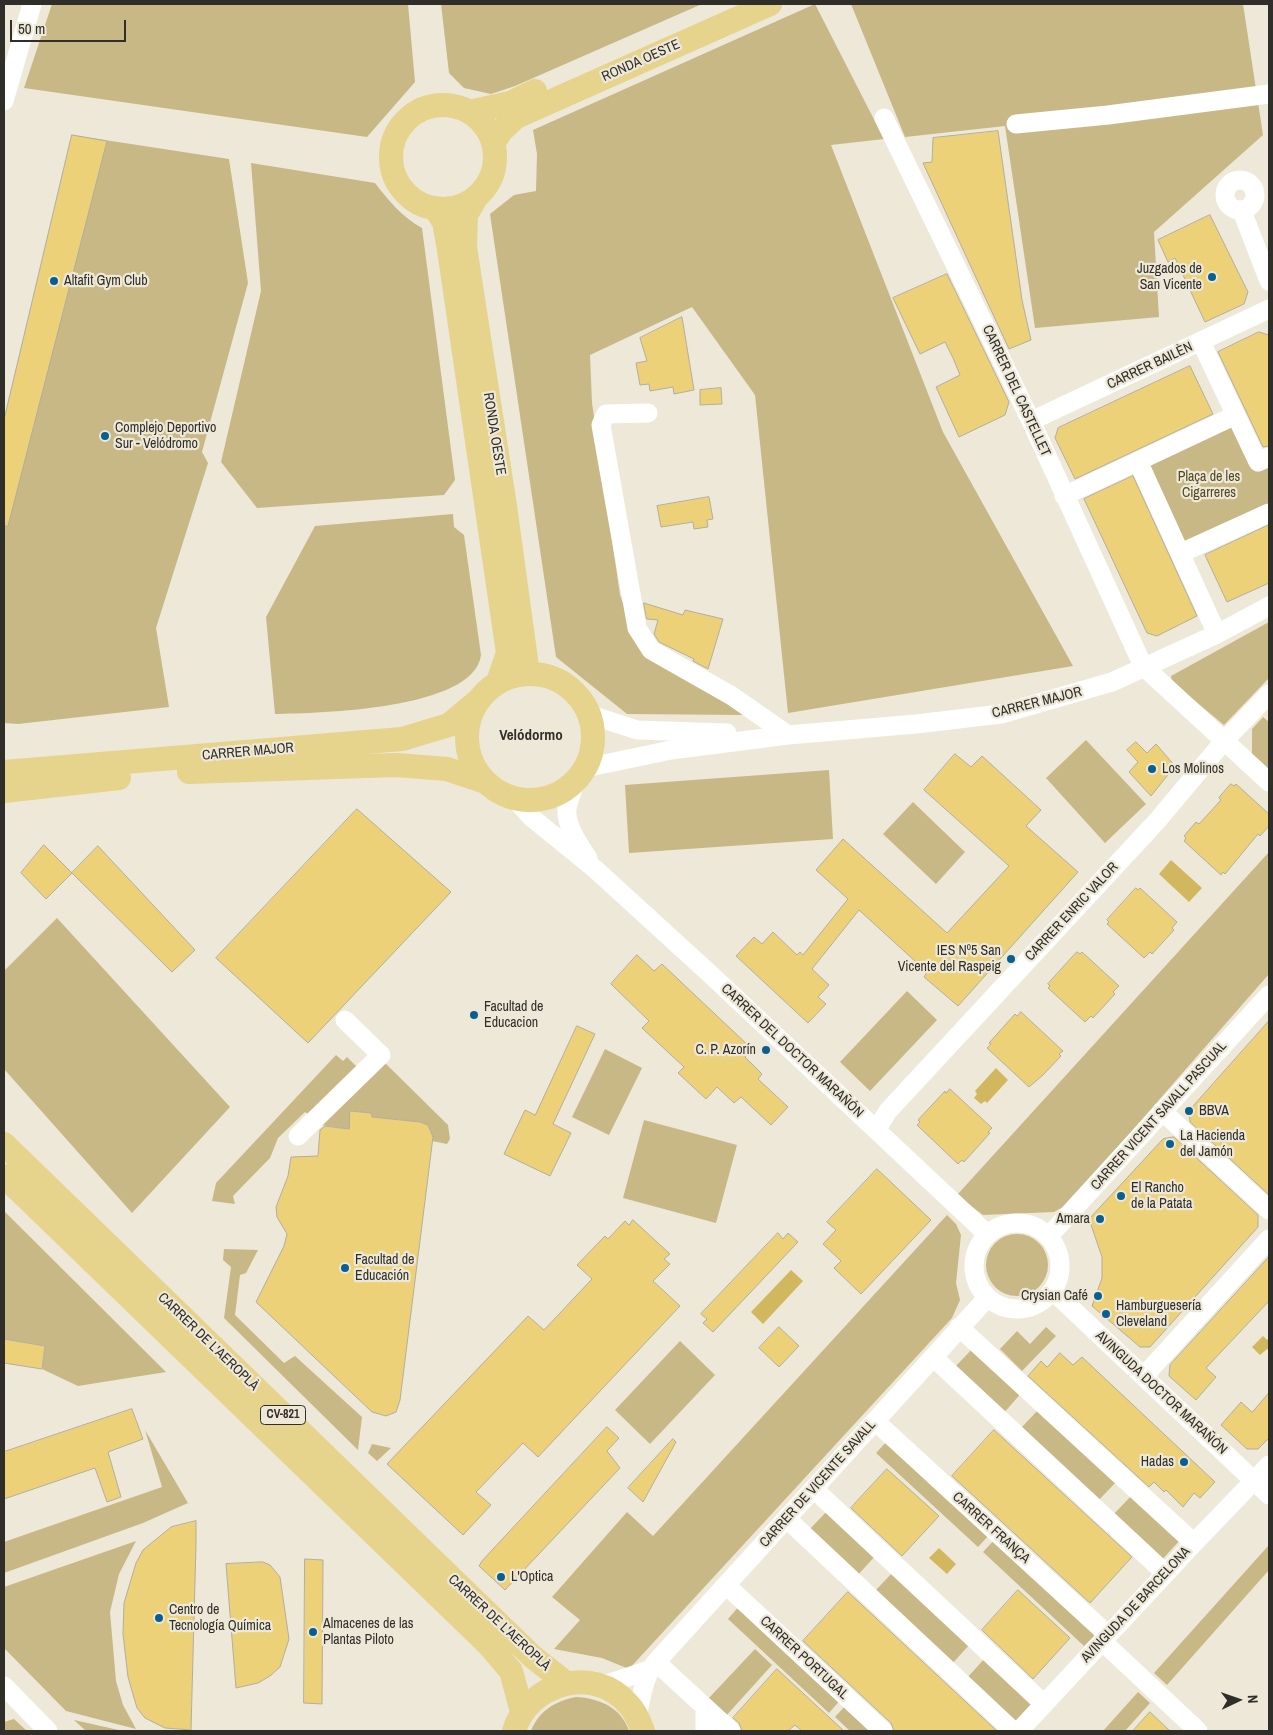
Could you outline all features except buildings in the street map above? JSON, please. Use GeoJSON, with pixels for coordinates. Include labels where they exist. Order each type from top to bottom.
{"type":"FeatureCollection","features":[{"type":"Feature","properties":{"kind":"main road","name":"RONDA OESTE"},"geometry":{"type":"LineString","coordinates":[[733,4],[510,103],[470,112],[454,106],[438,105],[422,109],[402,124],[394,140],[391,158],[397,181],[412,199],[435,208],[458,207],[477,196],[488,186],[497,156],[494,142],[500,131],[516,117],[770,4]]}},
{"type":"Feature","properties":{"kind":"main road"},"geometry":{"type":"LineString","coordinates":[[470,112],[494,142]]}},
{"type":"Feature","properties":{"kind":"main road","name":"RONDA OESTE"},"geometry":{"type":"LineString","coordinates":[[477,196],[466,215],[465,247],[504,498],[528,674]]}},
{"type":"Feature","properties":{"kind":"main road","name":"RONDA OESTE"},"geometry":{"type":"LineString","coordinates":[[435,208],[444,222],[450,250],[508,653],[498,682]]}},
{"type":"Feature","properties":{"kind":"main road"},"geometry":{"type":"LineString","coordinates":[[528,674],[556,680],[574,692],[588,714],[593,734],[591,753],[580,775],[557,795],[534,801],[516,800],[506,796],[483,781],[471,761],[466,742],[469,720],[480,698],[498,682],[516,675],[528,674]]}},
{"type":"Feature","properties":{"kind":"main road","name":"CARRER MAJOR"},"geometry":{"type":"LineString","coordinates":[[6,776],[402,740],[449,725],[480,698]]}},
{"type":"Feature","properties":{"kind":"main road","name":"CARRER MAJOR"},"geometry":{"type":"LineString","coordinates":[[6,776],[162,773],[396,764],[447,769],[483,781]]}},
{"type":"Feature","properties":{"kind":"main road","name":"CARRER DE L'AEROPLÀ"},"geometry":{"type":"LineString","coordinates":[[4,1144],[533,1658],[566,1683]]}},
{"type":"Feature","properties":{"kind":"main road","name":"CARRER DE L'AEROPLÀ"},"geometry":{"type":"LineString","coordinates":[[4,1176],[488,1644],[511,1671],[518,1722]]}},
{"type":"Feature","properties":{"kind":"main road","name":"CV-821"},"geometry":{"type":"LineString","coordinates":[[518,1722],[534,1698],[549,1689],[566,1683],[584,1682],[601,1686],[628,1703],[640,1724]]}},
{"type":"Feature","properties":{"kind":"street"},"geometry":{"type":"LineString","coordinates":[[4,101],[32,4]]}},
{"type":"Feature","properties":{"kind":"street"},"geometry":{"type":"LineString","coordinates":[[1016,124],[1108,115],[1269,94]]}},
{"type":"Feature","properties":{"kind":"street","name":"CARRER DEL CASTELLET"},"geometry":{"type":"LineString","coordinates":[[884,118],[1031,421],[1143,666]]}},
{"type":"Feature","properties":{"kind":"street"},"geometry":{"type":"LineString","coordinates":[[1242,211],[1269,281]]}},
{"type":"Feature","properties":{"kind":"street","name":"CARRER BAILÈN"},"geometry":{"type":"LineString","coordinates":[[1031,421],[1269,309]]}},
{"type":"Feature","properties":{"kind":"street"},"geometry":{"type":"LineString","coordinates":[[1201,342],[1234,416],[1258,462],[1269,457]]}},
{"type":"Feature","properties":{"kind":"street"},"geometry":{"type":"LineString","coordinates":[[648,413],[606,414],[601,425],[637,628],[651,650],[732,696],[788,735]]}},
{"type":"Feature","properties":{"kind":"street"},"geometry":{"type":"LineString","coordinates":[[1064,496],[1234,416]]}},
{"type":"Feature","properties":{"kind":"street"},"geometry":{"type":"LineString","coordinates":[[1138,461],[1217,634]]}},
{"type":"Feature","properties":{"kind":"street"},"geometry":{"type":"LineString","coordinates":[[1181,554],[1269,513]]}},
{"type":"Feature","properties":{"kind":"street","name":"CARRER MAJOR"},"geometry":{"type":"LineString","coordinates":[[580,775],[671,750],[788,735],[916,724],[1002,714],[1112,682],[1143,666],[1217,634],[1269,606]]}},
{"type":"Feature","properties":{"kind":"street"},"geometry":{"type":"LineString","coordinates":[[1143,666],[1269,782]]}},
{"type":"Feature","properties":{"kind":"street","name":"CARRER ENRIC VALOR"},"geometry":{"type":"LineString","coordinates":[[876,1130],[888,1111],[1157,820],[1268,689]]}},
{"type":"Feature","properties":{"kind":"street","name":"CARRER MAJOR"},"geometry":{"type":"LineString","coordinates":[[588,714],[637,730],[788,735]]}},
{"type":"Feature","properties":{"kind":"street"},"geometry":{"type":"LineString","coordinates":[[580,775],[567,808],[568,818],[578,843],[595,869]]}},
{"type":"Feature","properties":{"kind":"street"},"geometry":{"type":"LineString","coordinates":[[516,800],[530,817],[595,869]]}},
{"type":"Feature","properties":{"kind":"street","name":"CARRER DEL DOCTOR MARAÑÓN"},"geometry":{"type":"LineString","coordinates":[[595,869],[710,973],[988,1234]]}},
{"type":"Feature","properties":{"kind":"street","name":"CARRER VICENT SAVALL PASCUAL"},"geometry":{"type":"LineString","coordinates":[[1049,1236],[1162,1111],[1269,997]]}},
{"type":"Feature","properties":{"kind":"street"},"geometry":{"type":"LineString","coordinates":[[298,1136],[381,1055],[346,1020]]}},
{"type":"Feature","properties":{"kind":"street"},"geometry":{"type":"LineString","coordinates":[[1162,1111],[1269,1210]]}},
{"type":"Feature","properties":{"kind":"street"},"geometry":{"type":"LineString","coordinates":[[1012,1222],[1030,1224],[1049,1236],[1058,1252],[1061,1265],[1058,1281],[1053,1291],[1038,1304],[1016,1310],[999,1306],[987,1298],[976,1281],[974,1258],[978,1246],[988,1234],[996,1227],[1012,1222]]}},
{"type":"Feature","properties":{"kind":"street"},"geometry":{"type":"LineString","coordinates":[[1144,1376],[1269,1240]]}},
{"type":"Feature","properties":{"kind":"street","name":"AVINGUDA DOCTOR MARAÑÓN"},"geometry":{"type":"LineString","coordinates":[[1053,1291],[1269,1495]]}},
{"type":"Feature","properties":{"kind":"street","name":"CARRER DE VICENTE SAVALL"},"geometry":{"type":"LineString","coordinates":[[653,1666],[786,1518],[815,1490],[932,1357],[987,1298]]}},
{"type":"Feature","properties":{"kind":"street"},"geometry":{"type":"LineString","coordinates":[[960,1326],[1194,1543]]}},
{"type":"Feature","properties":{"kind":"street"},"geometry":{"type":"LineString","coordinates":[[932,1357],[1165,1573]]}},
{"type":"Feature","properties":{"kind":"street","name":"CARRER FRANÇA"},"geometry":{"type":"LineString","coordinates":[[875,1422],[1105,1638],[1198,1731]]}},
{"type":"Feature","properties":{"kind":"street","name":"AVINGUDA DE BARCELONA"},"geometry":{"type":"LineString","coordinates":[[1019,1731],[1165,1573],[1269,1465]]}},
{"type":"Feature","properties":{"kind":"street"},"geometry":{"type":"LineString","coordinates":[[815,1490],[1044,1704]]}},
{"type":"Feature","properties":{"kind":"street"},"geometry":{"type":"LineString","coordinates":[[786,1518],[1013,1731]]}},
{"type":"Feature","properties":{"kind":"street","name":"CARRER PORTUGAL"},"geometry":{"type":"LineString","coordinates":[[726,1585],[883,1731]]}},
{"type":"Feature","properties":{"kind":"street"},"geometry":{"type":"LineString","coordinates":[[601,1686],[653,1666]]}},
{"type":"Feature","properties":{"kind":"street"},"geometry":{"type":"LineString","coordinates":[[653,1666],[705,1707],[731,1731]]}},
{"type":"Feature","properties":{"kind":"street"},"geometry":{"type":"LineString","coordinates":[[640,1724],[643,1685],[653,1666]]}},
{"type":"Feature","properties":{"kind":"street"},"geometry":{"type":"LineString","coordinates":[[4,1686],[48,1731]]}},
{"type":"Feature","properties":{"kind":"street"},"geometry":{"type":"LineString","coordinates":[[705,1707],[705,1731]]}},
{"type":"Feature","properties":{"kind":"green space"},"geometry":{"type":"Polygon","coordinates":[[[52,4],[408,4],[415,82],[367,137],[24,88],[52,4]]]}},
{"type":"Feature","properties":{"kind":"green space"},"geometry":{"type":"Polygon","coordinates":[[[441,4],[702,4],[515,86],[491,94],[464,88],[449,73],[441,4]]]}},
{"type":"Feature","properties":{"kind":"green space"},"geometry":{"type":"Polygon","coordinates":[[[815,4],[884,139],[831,145],[943,432],[1073,666],[788,713],[755,395],[692,307],[590,355],[592,403],[620,595],[640,649],[745,715],[627,714],[556,657],[490,214],[514,195],[536,191],[537,154],[533,130],[815,4]]]}},
{"type":"Feature","properties":{"kind":"green space"},"geometry":{"type":"Polygon","coordinates":[[[851,4],[1243,4],[1263,135],[1154,232],[1159,317],[1035,328],[1005,126],[905,137],[851,4]]]}},
{"type":"Feature","properties":{"kind":"green space","name":"Complejo Deportivo Sur - Velódromo"},"geometry":{"type":"Polygon","coordinates":[[[72,135],[229,159],[248,283],[202,452],[208,463],[156,628],[169,707],[18,724],[4,723],[4,420],[72,135]]]}},
{"type":"Feature","properties":{"kind":"green space"},"geometry":{"type":"Polygon","coordinates":[[[251,163],[375,183],[402,214],[422,228],[455,480],[444,495],[257,508],[221,462],[261,291],[251,163]]]}},
{"type":"Feature","properties":{"kind":"green space","name":"Plaça de les Cigarreres"},"geometry":{"type":"Polygon","coordinates":[[[1233,422],[1269,458],[1269,509],[1183,549],[1143,463],[1233,422]]]}},
{"type":"Feature","properties":{"kind":"green space"},"geometry":{"type":"Polygon","coordinates":[[[453,514],[454,527],[464,535],[481,655],[472,673],[452,687],[424,698],[392,705],[324,712],[275,714],[266,617],[315,526],[453,514]]]}},
{"type":"Feature","properties":{"kind":"green space"},"geometry":{"type":"Polygon","coordinates":[[[1269,622],[1269,678],[1224,725],[1172,682],[1171,676],[1269,622]]]}},
{"type":"Feature","properties":{"kind":"green space"},"geometry":{"type":"Polygon","coordinates":[[[1263,717],[1269,722],[1269,771],[1252,754],[1252,729],[1263,717]]]}},
{"type":"Feature","properties":{"kind":"green space"},"geometry":{"type":"Polygon","coordinates":[[[1086,740],[1146,804],[1105,843],[1046,778],[1086,740]]]}},
{"type":"Feature","properties":{"kind":"green space"},"geometry":{"type":"Polygon","coordinates":[[[829,770],[833,839],[629,853],[625,785],[829,770]]]}},
{"type":"Feature","properties":{"kind":"green space"},"geometry":{"type":"Polygon","coordinates":[[[913,802],[965,852],[936,884],[883,834],[913,802]]]}},
{"type":"Feature","properties":{"kind":"green space"},"geometry":{"type":"Polygon","coordinates":[[[1269,852],[1269,974],[1068,1204],[1054,1212],[983,1215],[957,1195],[1269,852]]]}},
{"type":"Feature","properties":{"kind":"green space"},"geometry":{"type":"Polygon","coordinates":[[[57,918],[230,1107],[132,1213],[4,1069],[4,971],[57,918]]]}},
{"type":"Feature","properties":{"kind":"green space"},"geometry":{"type":"Polygon","coordinates":[[[907,991],[937,1020],[870,1091],[840,1062],[907,991]]]}},
{"type":"Feature","properties":{"kind":"green space"},"geometry":{"type":"Polygon","coordinates":[[[605,1049],[642,1068],[609,1135],[572,1117],[605,1049]]]}},
{"type":"Feature","properties":{"kind":"green space"},"geometry":{"type":"Polygon","coordinates":[[[336,1055],[343,1061],[347,1057],[357,1067],[311,1116],[305,1112],[278,1138],[270,1158],[233,1196],[235,1204],[212,1201],[216,1183],[336,1055]]]}},
{"type":"Feature","properties":{"kind":"green space"},"geometry":{"type":"Polygon","coordinates":[[[383,1061],[448,1125],[450,1139],[447,1144],[432,1141],[420,1122],[372,1117],[371,1113],[350,1111],[349,1129],[321,1125],[383,1061]]]}},
{"type":"Feature","properties":{"kind":"green space"},"geometry":{"type":"Polygon","coordinates":[[[644,1120],[737,1145],[716,1223],[623,1198],[644,1120]]]}},
{"type":"Feature","properties":{"kind":"green space"},"geometry":{"type":"Polygon","coordinates":[[[4,1211],[166,1372],[78,1386],[42,1369],[45,1346],[4,1339],[4,1211]]]}},
{"type":"Feature","properties":{"kind":"green space"},"geometry":{"type":"Polygon","coordinates":[[[947,1215],[956,1224],[961,1235],[956,1283],[960,1300],[952,1318],[629,1669],[602,1658],[554,1649],[580,1620],[552,1597],[627,1512],[653,1536],[947,1215]]]}},
{"type":"Feature","properties":{"kind":"green space"},"geometry":{"type":"Polygon","coordinates":[[[1011,1234],[1023,1234],[1039,1243],[1046,1253],[1048,1265],[1046,1277],[1039,1287],[1023,1296],[1011,1296],[1000,1291],[991,1282],[986,1271],[986,1259],[991,1248],[1000,1239],[1011,1234]]]}},
{"type":"Feature","properties":{"kind":"green space"},"geometry":{"type":"Polygon","coordinates":[[[224,1249],[258,1250],[246,1273],[240,1275],[235,1315],[284,1363],[295,1356],[362,1417],[358,1450],[224,1318],[231,1267],[223,1260],[224,1249]]]}},
{"type":"Feature","properties":{"kind":"green space"},"geometry":{"type":"Polygon","coordinates":[[[1046,1327],[1056,1336],[1022,1371],[1000,1349],[1017,1331],[1030,1344],[1046,1327]]]}},
{"type":"Feature","properties":{"kind":"green space"},"geometry":{"type":"Polygon","coordinates":[[[680,1341],[715,1375],[650,1444],[615,1410],[680,1341]]]}},
{"type":"Feature","properties":{"kind":"green space"},"geometry":{"type":"Polygon","coordinates":[[[975,1346],[1023,1391],[1003,1414],[954,1368],[975,1346]]]}},
{"type":"Feature","properties":{"kind":"green space"},"geometry":{"type":"Polygon","coordinates":[[[1040,1408],[1118,1480],[1097,1502],[1020,1429],[1040,1408]]]}},
{"type":"Feature","properties":{"kind":"green space"},"geometry":{"type":"Polygon","coordinates":[[[145,1430],[188,1503],[143,1523],[4,1573],[4,1542],[162,1487],[145,1430]]]}},
{"type":"Feature","properties":{"kind":"green space"},"geometry":{"type":"Polygon","coordinates":[[[889,1439],[991,1533],[978,1547],[876,1453],[889,1439]]]}},
{"type":"Feature","properties":{"kind":"green space"},"geometry":{"type":"Polygon","coordinates":[[[372,1444],[391,1448],[377,1461],[368,1453],[372,1444]]]}},
{"type":"Feature","properties":{"kind":"green space"},"geometry":{"type":"Polygon","coordinates":[[[1133,1494],[1181,1539],[1160,1562],[1112,1516],[1133,1494]]]}},
{"type":"Feature","properties":{"kind":"green space"},"geometry":{"type":"Polygon","coordinates":[[[829,1509],[877,1554],[856,1577],[808,1531],[829,1509]]]}},
{"type":"Feature","properties":{"kind":"green space"},"geometry":{"type":"Polygon","coordinates":[[[996,1538],[1098,1632],[1084,1646],[983,1552],[996,1538]]]}},
{"type":"Feature","properties":{"kind":"green space"},"geometry":{"type":"Polygon","coordinates":[[[136,1541],[119,1574],[110,1612],[116,1681],[123,1705],[136,1729],[66,1711],[4,1648],[4,1587],[136,1541]]]}},
{"type":"Feature","properties":{"kind":"green space"},"geometry":{"type":"Polygon","coordinates":[[[1269,1545],[1269,1570],[1167,1685],[1154,1673],[1269,1545]]]}},
{"type":"Feature","properties":{"kind":"green space"},"geometry":{"type":"Polygon","coordinates":[[[894,1571],[971,1643],[951,1665],[874,1592],[894,1571]]]}},
{"type":"Feature","properties":{"kind":"green space"},"geometry":{"type":"Polygon","coordinates":[[[741,1604],[842,1698],[829,1713],[728,1619],[741,1604]]]}},
{"type":"Feature","properties":{"kind":"green space"},"geometry":{"type":"Polygon","coordinates":[[[755,1649],[772,1665],[725,1717],[707,1700],[755,1649]]]}},
{"type":"Feature","properties":{"kind":"green space"},"geometry":{"type":"Polygon","coordinates":[[[986,1657],[1034,1703],[1014,1725],[966,1679],[986,1657]]]}},
{"type":"Feature","properties":{"kind":"green space"},"geometry":{"type":"Polygon","coordinates":[[[1138,1692],[1150,1703],[1125,1731],[1103,1731],[1138,1692]]]}},
{"type":"Feature","properties":{"kind":"green space"},"geometry":{"type":"Polygon","coordinates":[[[576,1697],[601,1702],[615,1710],[626,1723],[629,1731],[531,1731],[538,1718],[549,1708],[561,1701],[576,1697]]]}},
{"type":"Feature","properties":{"kind":"green space"},"geometry":{"type":"Polygon","coordinates":[[[848,1703],[879,1731],[850,1731],[835,1717],[848,1703]]]}},
{"type":"Feature","properties":{"kind":"green space"},"geometry":{"type":"Polygon","coordinates":[[[14,1719],[27,1731],[4,1731],[4,1722],[14,1719]]]}},
{"type":"Feature","properties":{"kind":"green space"},"geometry":{"type":"Polygon","coordinates":[[[74,1720],[123,1731],[86,1731],[74,1720]]]}},
{"type":"Feature","properties":{"kind":"shaded area"},"geometry":{"type":"Polygon","coordinates":[[[1171,860],[1202,888],[1189,902],[1159,874],[1171,860]]]}},
{"type":"Feature","properties":{"kind":"shaded area"},"geometry":{"type":"Polygon","coordinates":[[[996,1068],[1008,1080],[987,1103],[985,1101],[981,1104],[974,1098],[977,1094],[975,1091],[996,1068]]]}},
{"type":"Feature","properties":{"kind":"shaded area"},"geometry":{"type":"Polygon","coordinates":[[[791,1270],[803,1281],[763,1324],[751,1312],[791,1270]]]}},
{"type":"Feature","properties":{"kind":"shaded area"},"geometry":{"type":"Polygon","coordinates":[[[1263,1336],[1267,1340],[1269,1338],[1269,1350],[1267,1349],[1260,1355],[1252,1347],[1263,1336]]]}},
{"type":"Feature","properties":{"kind":"shaded area"},"geometry":{"type":"Polygon","coordinates":[[[939,1548],[956,1564],[947,1574],[929,1558],[939,1548]]]}},
{"type":"Feature","properties":{"kind":"place","name":"Juzgados de San Vicente"},"geometry":{"type":"Point","coordinates":[1212,277]}},
{"type":"Feature","properties":{"kind":"place","name":"Altafit Gym Club"},"geometry":{"type":"Point","coordinates":[54,281]}},
{"type":"Feature","properties":{"kind":"place","name":"Complejo Deportivo Sur - Velódromo"},"geometry":{"type":"Point","coordinates":[105,436]}},
{"type":"Feature","properties":{"kind":"place","name":"Los Molinos"},"geometry":{"type":"Point","coordinates":[1152,769]}},
{"type":"Feature","properties":{"kind":"place","name":"IES Nº5 San Vicente del Raspeig"},"geometry":{"type":"Point","coordinates":[1011,959]}},
{"type":"Feature","properties":{"kind":"place","name":"Facultad de Educacion"},"geometry":{"type":"Point","coordinates":[474,1015]}},
{"type":"Feature","properties":{"kind":"place","name":"C. P. Azorín"},"geometry":{"type":"Point","coordinates":[766,1050]}},
{"type":"Feature","properties":{"kind":"place","name":"BBVA"},"geometry":{"type":"Point","coordinates":[1189,1111]}},
{"type":"Feature","properties":{"kind":"place","name":"La Hacienda del Jamón"},"geometry":{"type":"Point","coordinates":[1170,1144]}},
{"type":"Feature","properties":{"kind":"place","name":"El Rancho de la Patata"},"geometry":{"type":"Point","coordinates":[1121,1196]}},
{"type":"Feature","properties":{"kind":"place","name":"Amara"},"geometry":{"type":"Point","coordinates":[1100,1219]}},
{"type":"Feature","properties":{"kind":"place","name":"Facultad de Educación"},"geometry":{"type":"Point","coordinates":[345,1268]}},
{"type":"Feature","properties":{"kind":"place","name":"Crysian Café"},"geometry":{"type":"Point","coordinates":[1098,1296]}},
{"type":"Feature","properties":{"kind":"place","name":"Hamburguesería Cleveland"},"geometry":{"type":"Point","coordinates":[1106,1314]}},
{"type":"Feature","properties":{"kind":"place","name":"Hadas"},"geometry":{"type":"Point","coordinates":[1184,1462]}},
{"type":"Feature","properties":{"kind":"place","name":"L'Optica"},"geometry":{"type":"Point","coordinates":[501,1577]}},
{"type":"Feature","properties":{"kind":"place","name":"Centro de Tecnología Química"},"geometry":{"type":"Point","coordinates":[159,1618]}},
{"type":"Feature","properties":{"kind":"place","name":"Almacenes de las Plantas Piloto"},"geometry":{"type":"Point","coordinates":[313,1632]}},
{"type":"Feature","properties":{"kind":"district","name":"Velódormo"},"geometry":{"type":"Point","coordinates":[531,736]}}]}
